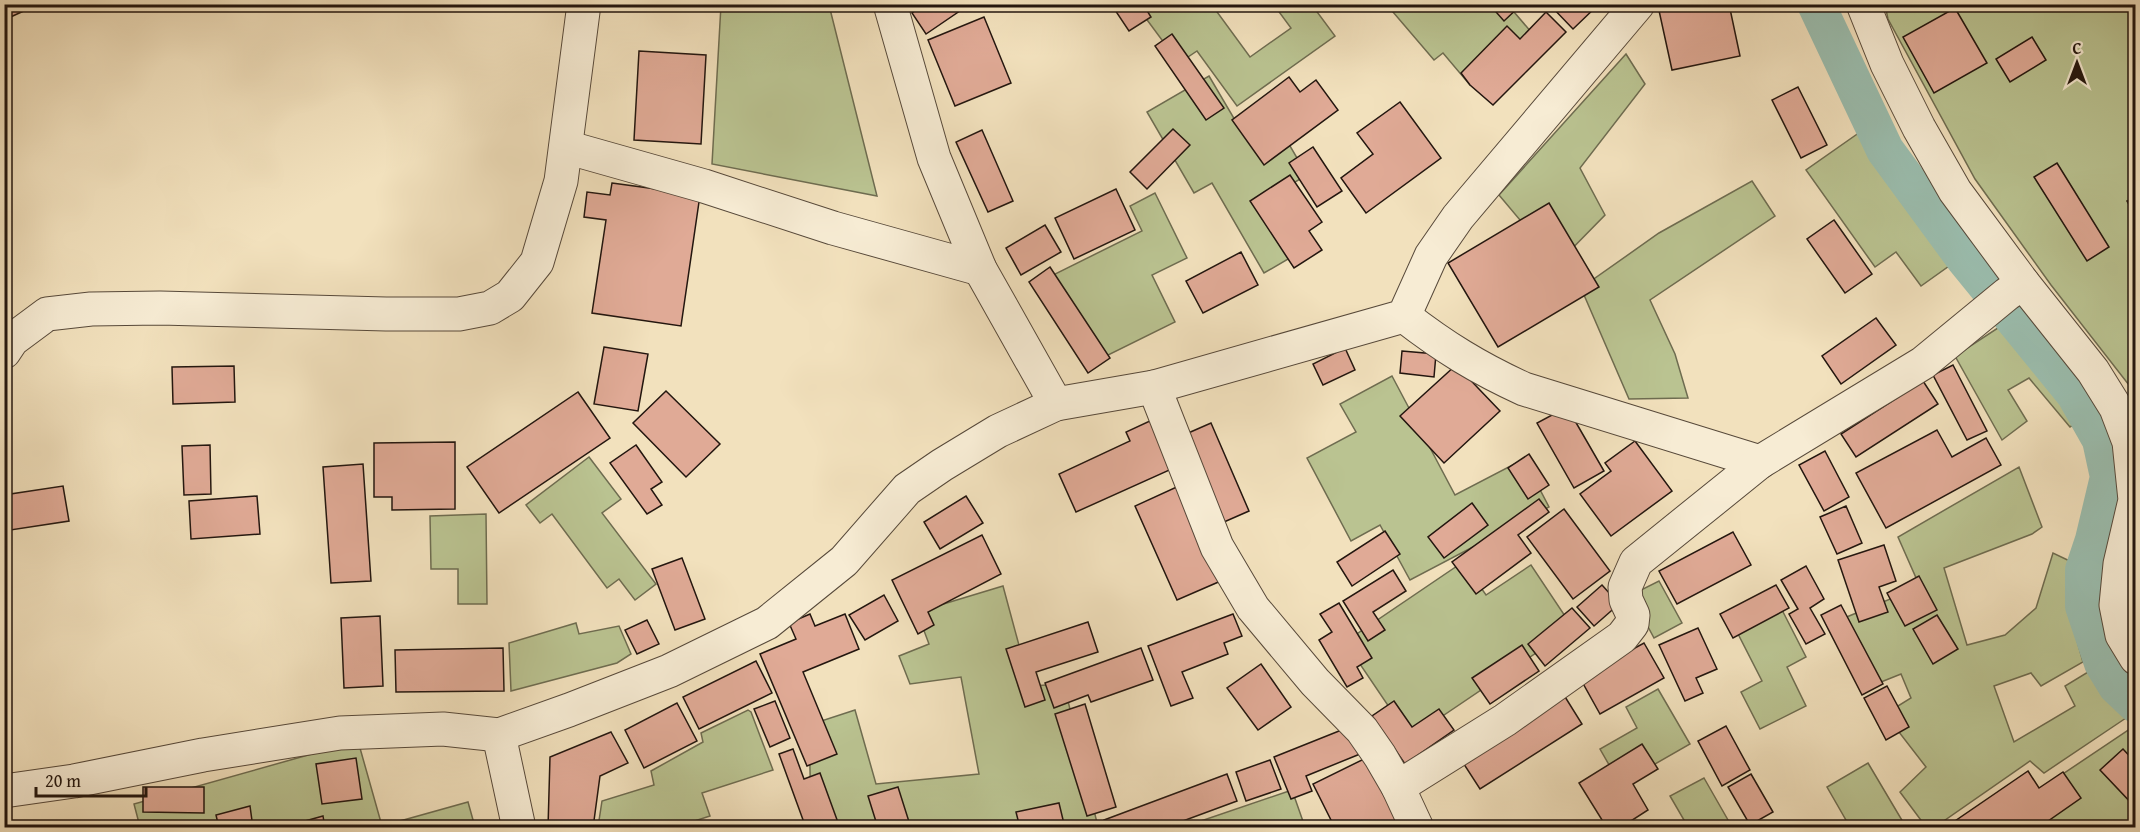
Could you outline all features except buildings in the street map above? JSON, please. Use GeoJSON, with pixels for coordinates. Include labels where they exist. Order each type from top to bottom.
{"type":"FeatureCollection","features":[{"type":"Feature","properties":{"kind":"lane"},"geometry":{"type":"LineString","coordinates":[[4,352],[12,340],[47,315],[91,309],[160,308],[459,315],[490,308],[510,296],[537,262],[561,181],[584,4]]}},
{"type":"Feature","properties":{"kind":"lane"},"geometry":{"type":"LineString","coordinates":[[890,4],[933,158],[980,269],[1056,404]]}},
{"type":"Feature","properties":{"kind":"lane"},"geometry":{"type":"LineString","coordinates":[[4,791],[74,781],[202,755],[340,733],[442,729],[499,735],[569,711],[669,670],[767,623],[844,561],[907,489],[998,431],[1056,404],[1154,387],[1404,316],[1431,256],[1458,217],[1638,4]]}},
{"type":"Feature","properties":{"kind":"lane"},"geometry":{"type":"LineString","coordinates":[[1863,4],[1887,64],[1919,128],[2015,288],[2093,371],[2116,408],[2129,442],[2134,500],[2120,564],[2116,605],[2122,635],[2136,658]]}},
{"type":"Feature","properties":{"kind":"lane"},"geometry":{"type":"LineString","coordinates":[[566,147],[704,186],[833,228],[980,269]]}},
{"type":"Feature","properties":{"kind":"lane"},"geometry":{"type":"LineString","coordinates":[[1398,787],[1505,720],[1622,637],[1632,624],[1633,615],[1626,600],[1625,587],[1636,562],[1761,462],[1923,363],[2015,288]]}},
{"type":"Feature","properties":{"kind":"lane"},"geometry":{"type":"LineString","coordinates":[[1404,316],[1440,344],[1488,372],[1524,389],[1761,462]]}},
{"type":"Feature","properties":{"kind":"lane"},"geometry":{"type":"LineString","coordinates":[[1154,387],[1217,547],[1253,608],[1315,682],[1362,730],[1398,787],[1417,828]]}},
{"type":"Feature","properties":{"kind":"lane"},"geometry":{"type":"LineString","coordinates":[[499,735],[519,828]]}},
{"type":"Feature","properties":{"kind":"green space"},"geometry":{"type":"Polygon","coordinates":[[[721,5],[829,5],[877,196],[712,164],[721,5]]]}},
{"type":"Feature","properties":{"kind":"green space"},"geometry":{"type":"Polygon","coordinates":[[[1136,5],[1212,5],[1250,57],[1291,28],[1274,5],[1312,5],[1335,36],[1237,106],[1197,51],[1179,63],[1136,5]]]}},
{"type":"Feature","properties":{"kind":"green space"},"geometry":{"type":"Polygon","coordinates":[[[1387,5],[1508,5],[1532,33],[1470,85],[1443,53],[1434,60],[1387,5]]]}},
{"type":"Feature","properties":{"kind":"green space"},"geometry":{"type":"Polygon","coordinates":[[[1885,5],[2135,5],[2135,421],[2129,385],[2051,285],[1975,179],[1888,19],[1885,5]]]}},
{"type":"Feature","properties":{"kind":"green space"},"geometry":{"type":"Polygon","coordinates":[[[1626,54],[1645,84],[1580,168],[1605,215],[1557,264],[1499,195],[1626,54]]]}},
{"type":"Feature","properties":{"kind":"green space"},"geometry":{"type":"Polygon","coordinates":[[[1209,76],[1239,127],[1269,110],[1307,175],[1263,201],[1295,255],[1264,273],[1212,183],[1194,193],[1147,112],[1209,76]]]}},
{"type":"Feature","properties":{"kind":"green space"},"geometry":{"type":"Polygon","coordinates":[[[1863,130],[1956,261],[1921,286],[1896,252],[1875,267],[1806,170],[1863,130]]]}},
{"type":"Feature","properties":{"kind":"green space"},"geometry":{"type":"Polygon","coordinates":[[[1752,181],[1775,216],[1650,300],[1675,354],[1688,398],[1629,399],[1581,288],[1659,233],[1752,181]]]}},
{"type":"Feature","properties":{"kind":"green space"},"geometry":{"type":"Polygon","coordinates":[[[1155,193],[1187,258],[1152,275],[1175,322],[1094,362],[1051,276],[1142,231],[1130,206],[1155,193]]]}},
{"type":"Feature","properties":{"kind":"green space"},"geometry":{"type":"Polygon","coordinates":[[[2007,322],[2025,339],[2084,418],[2070,427],[2029,378],[2008,390],[2027,421],[2002,440],[1955,356],[2007,322]]]}},
{"type":"Feature","properties":{"kind":"green space"},"geometry":{"type":"Polygon","coordinates":[[[1392,376],[1455,495],[1524,459],[1549,507],[1410,580],[1380,525],[1351,541],[1307,458],[1356,432],[1340,404],[1392,376]]]}},
{"type":"Feature","properties":{"kind":"green space"},"geometry":{"type":"Polygon","coordinates":[[[589,457],[621,499],[602,513],[656,584],[635,600],[619,579],[607,588],[552,514],[540,523],[526,505],[589,457]]]}},
{"type":"Feature","properties":{"kind":"green space"},"geometry":{"type":"Polygon","coordinates":[[[2019,467],[2042,527],[2032,534],[1944,568],[1967,645],[2005,635],[2036,608],[2053,553],[2076,564],[2068,608],[2083,662],[2041,686],[2031,673],[1994,686],[2014,742],[2075,706],[2065,686],[2088,672],[2105,697],[2126,718],[2044,773],[2030,761],[1935,827],[1926,827],[1900,792],[1926,767],[1885,714],[1911,698],[1901,674],[1871,686],[1837,621],[1895,597],[1928,605],[1898,537],[2019,467]]]}},
{"type":"Feature","properties":{"kind":"green space"},"geometry":{"type":"Polygon","coordinates":[[[486,514],[487,604],[458,604],[458,569],[431,569],[430,516],[486,514]]]}},
{"type":"Feature","properties":{"kind":"green space"},"geometry":{"type":"Polygon","coordinates":[[[1463,562],[1486,595],[1531,565],[1573,628],[1410,738],[1345,642],[1463,562]]]}},
{"type":"Feature","properties":{"kind":"green space"},"geometry":{"type":"Polygon","coordinates":[[[1659,581],[1682,623],[1654,638],[1631,595],[1659,581]]]}},
{"type":"Feature","properties":{"kind":"green space"},"geometry":{"type":"Polygon","coordinates":[[[1003,586],[1030,686],[1064,684],[1098,827],[816,827],[811,815],[809,725],[855,710],[876,784],[979,774],[961,677],[910,684],[899,656],[929,644],[917,612],[1003,586]]]}},
{"type":"Feature","properties":{"kind":"green space"},"geometry":{"type":"Polygon","coordinates":[[[1779,604],[1806,657],[1787,667],[1806,706],[1760,729],[1741,692],[1762,681],[1734,626],[1779,604]]]}},
{"type":"Feature","properties":{"kind":"green space"},"geometry":{"type":"Polygon","coordinates":[[[576,623],[579,634],[619,626],[631,654],[617,663],[511,691],[509,643],[576,623]]]}},
{"type":"Feature","properties":{"kind":"green space"},"geometry":{"type":"Polygon","coordinates":[[[1658,689],[1690,744],[1620,784],[1600,749],[1637,728],[1626,707],[1658,689]]]}},
{"type":"Feature","properties":{"kind":"green space"},"geometry":{"type":"Polygon","coordinates":[[[748,710],[751,712],[773,770],[702,793],[710,816],[676,827],[598,827],[602,801],[654,785],[651,771],[703,742],[701,733],[748,710]]]}},
{"type":"Feature","properties":{"kind":"green space"},"geometry":{"type":"Polygon","coordinates":[[[2130,729],[2135,732],[2135,827],[1982,828],[2130,729]]]}},
{"type":"Feature","properties":{"kind":"green space"},"geometry":{"type":"Polygon","coordinates":[[[358,741],[382,826],[468,802],[475,827],[140,827],[134,804],[358,741]]]}},
{"type":"Feature","properties":{"kind":"green space"},"geometry":{"type":"Polygon","coordinates":[[[1868,763],[1906,827],[1850,827],[1827,787],[1868,763]]]}},
{"type":"Feature","properties":{"kind":"green space"},"geometry":{"type":"Polygon","coordinates":[[[1704,778],[1732,827],[1688,827],[1670,796],[1704,778]]]}},
{"type":"Feature","properties":{"kind":"green space"},"geometry":{"type":"Polygon","coordinates":[[[1292,790],[1305,827],[1197,828],[1195,823],[1292,790]]]}},
{"type":"Feature","properties":{"kind":"waterway"},"geometry":{"type":"LineString","coordinates":[[1816,4],[1885,150],[1965,259],[2075,394],[2101,440],[2109,477],[2094,540],[2084,570],[2084,606],[2103,663],[2117,686],[2136,704]]}}]}
